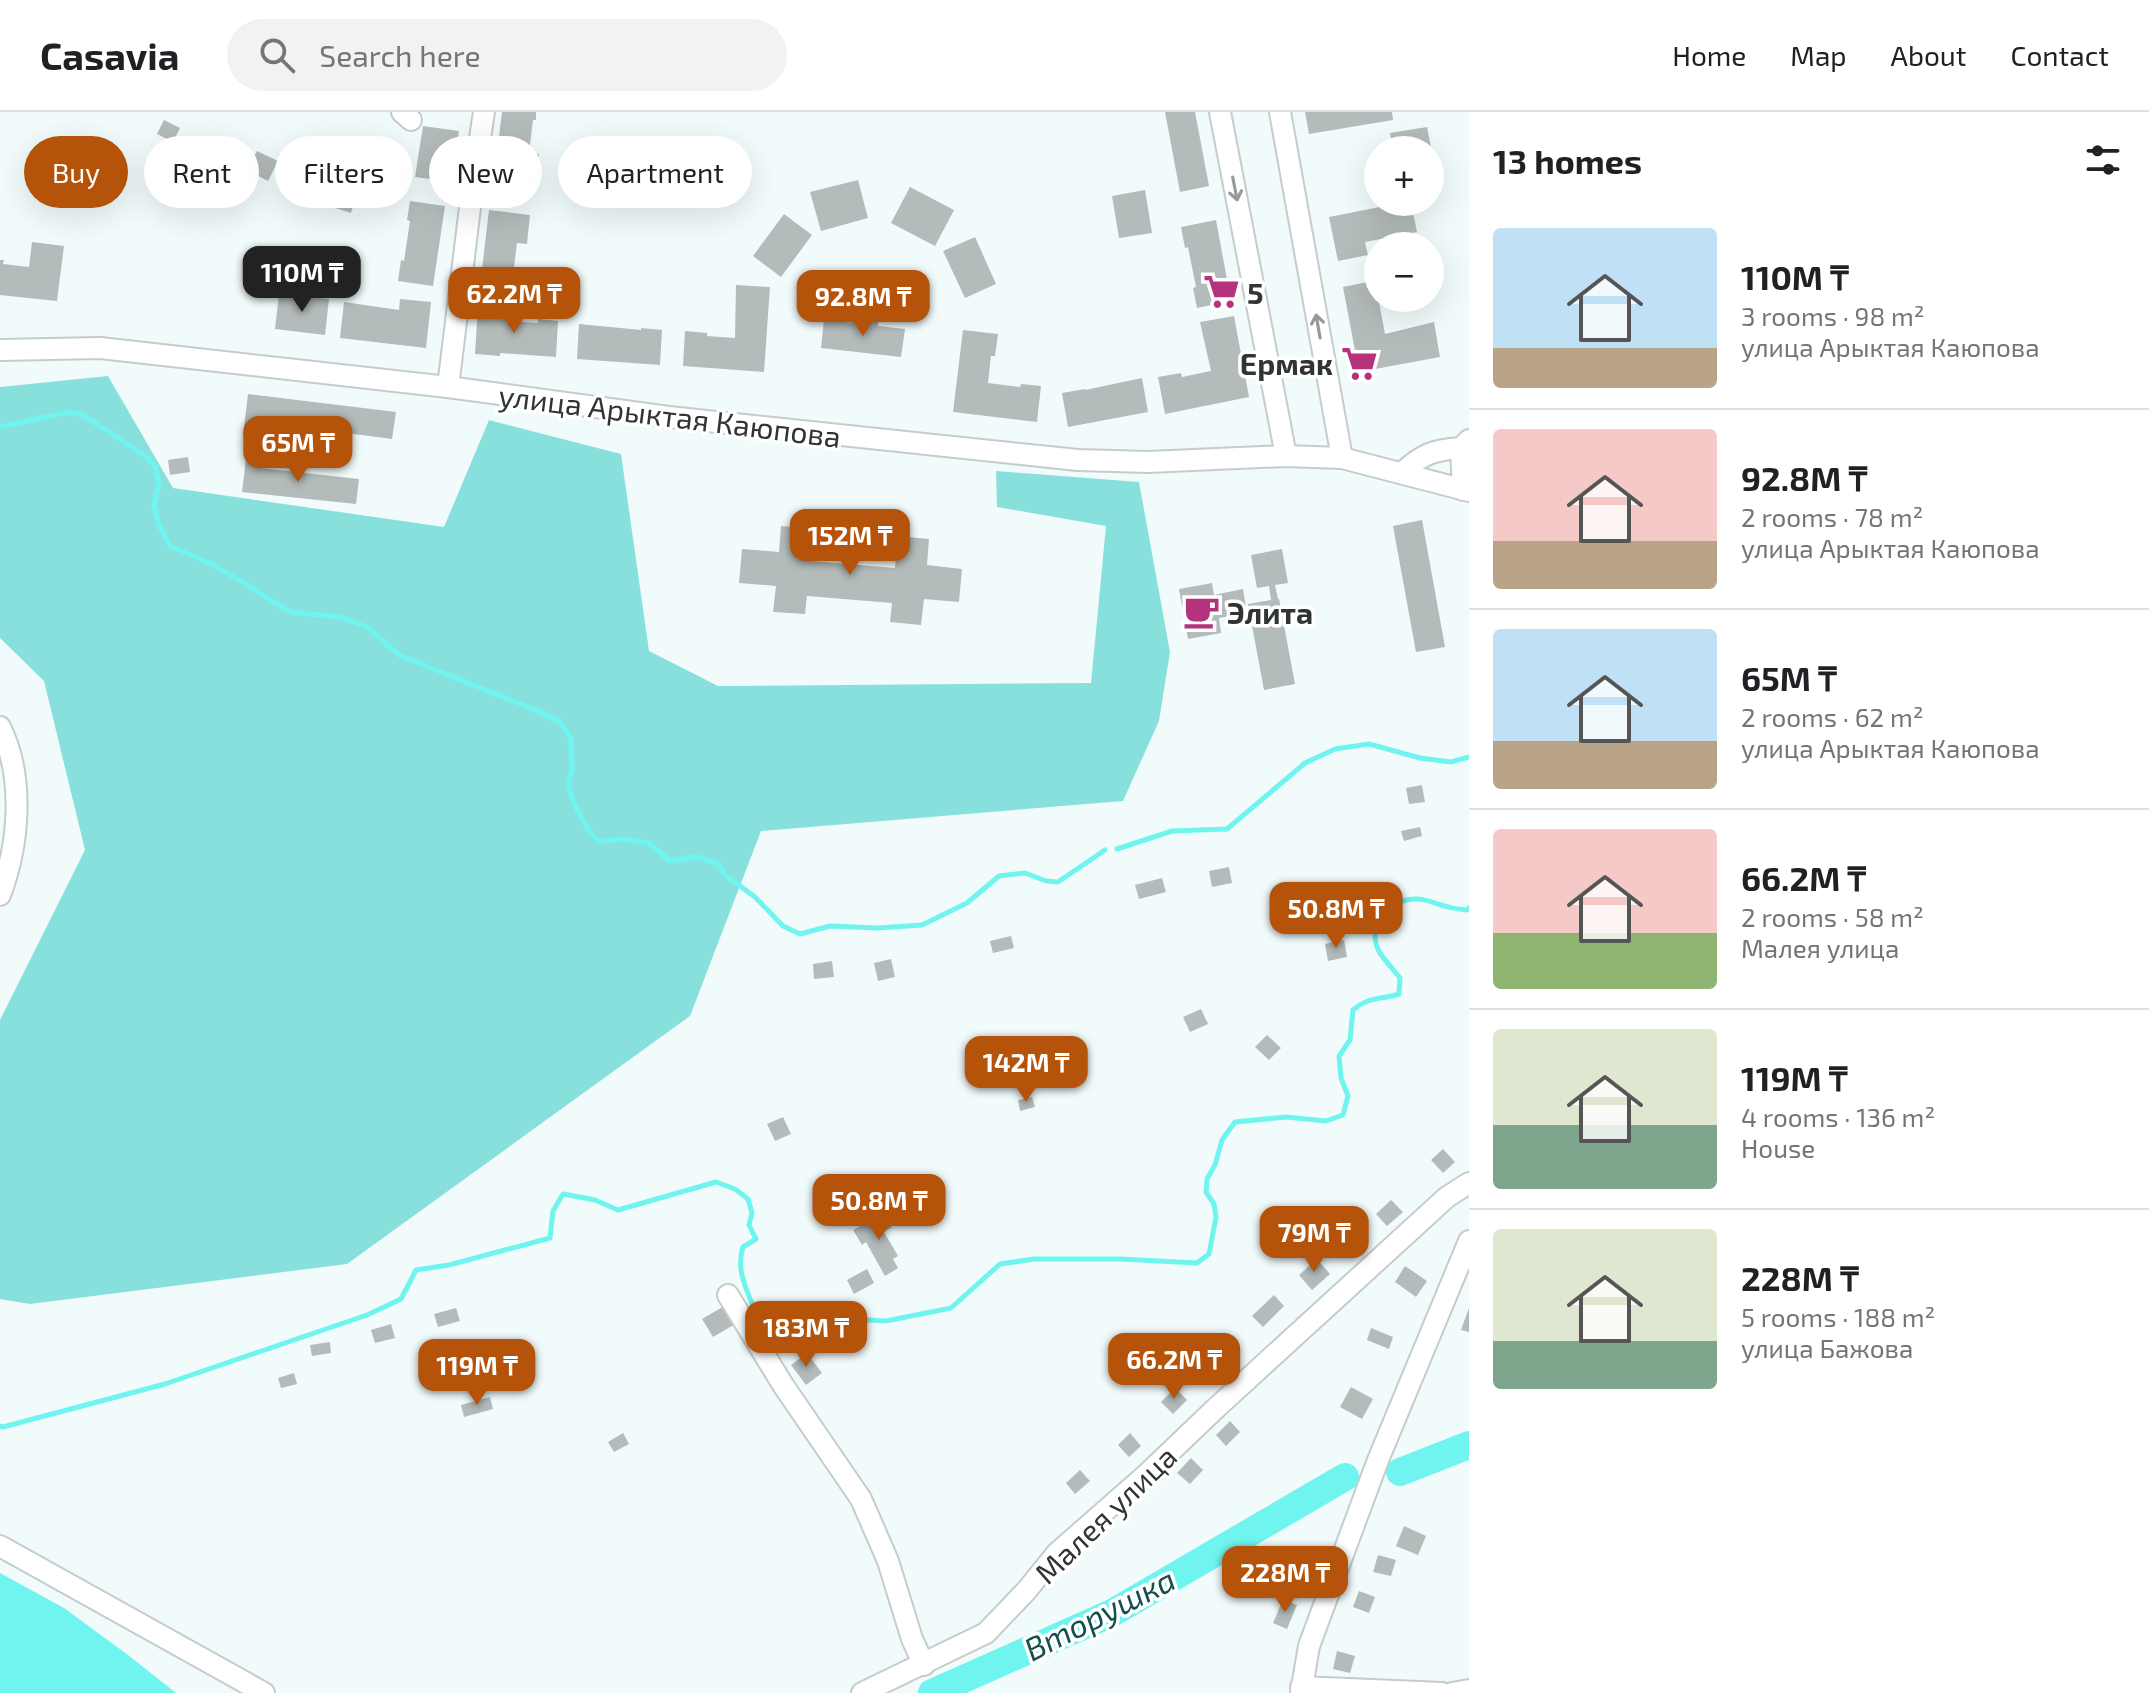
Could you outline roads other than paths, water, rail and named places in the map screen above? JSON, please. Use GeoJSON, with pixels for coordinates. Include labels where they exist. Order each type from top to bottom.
{"type":"FeatureCollection","features":[{"type":"Feature","properties":{"kind":"street"},"geometry":{"type":"LineString","coordinates":[[448,387],[484,112]]}},
{"type":"Feature","properties":{"kind":"street"},"geometry":{"type":"LineString","coordinates":[[1220,112],[1286,456]]}},
{"type":"Feature","properties":{"kind":"street"},"geometry":{"type":"LineString","coordinates":[[1280,112],[1342,458]]}},
{"type":"Feature","properties":{"kind":"street","name":"улица Арыктая Каюпова"},"geometry":{"type":"LineString","coordinates":[[0,350],[100,348],[448,387],[669,417],[1078,460],[1148,462],[1286,456],[1342,458],[1466,490]]}},
{"type":"Feature","properties":{"kind":"street"},"geometry":{"type":"LineString","coordinates":[[1402,473],[1416,459],[1466,439],[1466,490]]}},
{"type":"Feature","properties":{"kind":"street"},"geometry":{"type":"LineString","coordinates":[[0,727],[7,741],[15,776],[16,822],[8,874],[0,895]]}},
{"type":"Feature","properties":{"kind":"street","name":"Малея улица"},"geometry":{"type":"LineString","coordinates":[[862,1693],[986,1633],[1057,1553],[1447,1197],[1469,1183]]}},
{"type":"Feature","properties":{"kind":"street"},"geometry":{"type":"LineString","coordinates":[[1442,1693],[1301,1690],[1309,1646],[1378,1460],[1469,1241]]}},
{"type":"Feature","properties":{"kind":"street"},"geometry":{"type":"LineString","coordinates":[[728,1295],[783,1385],[861,1499],[888,1561],[912,1639],[924,1665]]}},
{"type":"Feature","properties":{"kind":"street"},"geometry":{"type":"LineString","coordinates":[[0,1546],[264,1693]]}},
{"type":"Feature","properties":{"kind":"street"},"geometry":{"type":"LineString","coordinates":[[1452,1693],[1469,1690]]}},
{"type":"Feature","properties":{"kind":"waterway"},"geometry":{"type":"LineString","coordinates":[[0,427],[68,412],[83,415],[155,466],[159,484],[154,505],[159,525],[170,546],[216,566],[290,612],[339,617],[367,627],[399,655],[560,722],[571,738],[572,769],[568,785],[574,804],[599,842],[624,839],[649,843],[670,861],[696,857],[717,863],[725,875],[755,897],[783,926],[800,934],[830,926],[877,928],[922,925],[967,903],[999,876],[1025,873],[1058,882],[1105,850]]}},
{"type":"Feature","properties":{"kind":"waterway"},"geometry":{"type":"LineString","coordinates":[[1117,849],[1172,831],[1227,829],[1305,763],[1335,749],[1369,744],[1420,758],[1451,762],[1469,757]]}},
{"type":"Feature","properties":{"kind":"waterway"},"geometry":{"type":"LineString","coordinates":[[0,1426],[165,1384],[367,1315],[401,1299],[416,1270],[449,1265],[550,1238],[553,1211],[563,1194],[595,1200],[618,1210],[716,1182],[735,1189],[748,1199],[752,1213],[749,1225],[756,1239],[743,1247],[740,1262],[744,1284],[753,1306],[776,1314],[886,1321],[951,1308],[1000,1264],[1034,1259],[1197,1263],[1209,1254],[1216,1217],[1214,1204],[1206,1192],[1207,1179],[1215,1165],[1222,1140],[1235,1122],[1286,1117],[1326,1121],[1343,1115],[1348,1096],[1341,1078],[1339,1056],[1350,1040],[1353,1010],[1370,1000],[1399,994],[1400,978],[1376,943],[1375,933],[1382,915],[1389,908],[1408,900],[1422,900],[1458,909],[1469,908]]}},
{"type":"Feature","properties":{"kind":"waterway","name":"Вторушка"},"geometry":{"type":"LineString","coordinates":[[1400,1472],[1469,1445]]}},
{"type":"Feature","properties":{"kind":"waterway","name":"Вторушка"},"geometry":{"type":"LineString","coordinates":[[932,1693],[1112,1613],[1345,1477]]}},
{"type":"Feature","properties":{"kind":"place","name":"5"},"geometry":{"type":"Point","coordinates":[1221,292]}},
{"type":"Feature","properties":{"kind":"place","name":"Ермак"},"geometry":{"type":"Point","coordinates":[1359,363]}},
{"type":"Feature","properties":{"kind":"place","name":"Элита"},"geometry":{"type":"Point","coordinates":[1201,612]}}]}
